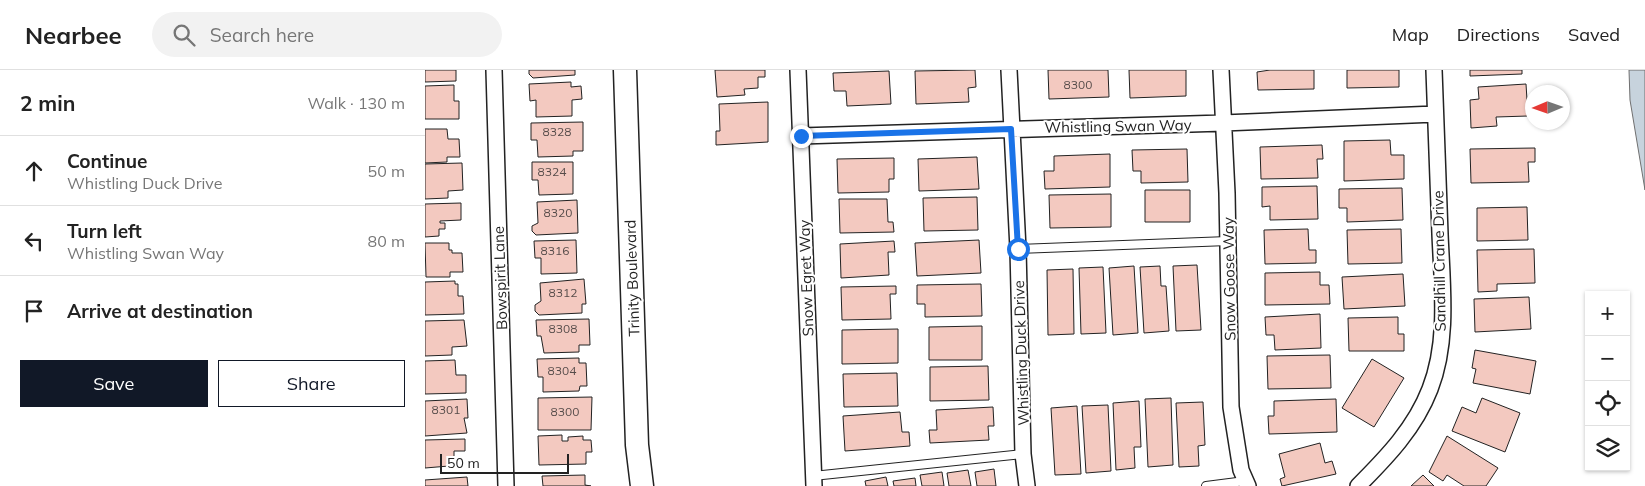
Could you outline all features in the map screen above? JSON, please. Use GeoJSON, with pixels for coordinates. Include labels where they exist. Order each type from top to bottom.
{"type":"FeatureCollection","features":[{"type":"Feature","properties":{"kind":"main road","name":"Trinity Boulevard"},"geometry":{"type":"LineString","coordinates":[[625,70],[637,444],[642,486]]}},
{"type":"Feature","properties":{"kind":"street","name":"Bowspirit Lane"},"geometry":{"type":"LineString","coordinates":[[494,70],[506,486]]}},
{"type":"Feature","properties":{"kind":"street","name":"Snow Egret Way"},"geometry":{"type":"LineString","coordinates":[[799,70],[814,481]]}},
{"type":"Feature","properties":{"kind":"street","name":"Whistling Duck Drive"},"geometry":{"type":"LineString","coordinates":[[1009,70],[1018,249],[1023,454],[1027,486]]}},
{"type":"Feature","properties":{"kind":"street","name":"Snow Goose Way"},"geometry":{"type":"LineString","coordinates":[[1221,70],[1228,241],[1231,407],[1241,470],[1246,483]]}},
{"type":"Feature","properties":{"kind":"street","name":"Sandhill Crane Drive"},"geometry":{"type":"LineString","coordinates":[[1358,486],[1383,462],[1415,420],[1431,388],[1437,364],[1442,299],[1434,70]]}},
{"type":"Feature","properties":{"kind":"street","name":"Whistling Swan Way"},"geometry":{"type":"LineString","coordinates":[[801,136],[1223,123],[1435,114]]}},
{"type":"Feature","properties":{"kind":"lane"},"geometry":{"type":"LineString","coordinates":[[1018,249],[1228,241]]}},
{"type":"Feature","properties":{"kind":"lane"},"geometry":{"type":"LineString","coordinates":[[814,481],[1023,454]]}},
{"type":"Feature","properties":{"kind":"lane"},"geometry":{"type":"LineString","coordinates":[[1206,486],[1246,483]]}},
{"type":"Feature","properties":{"kind":"shaded area"},"geometry":{"type":"Polygon","coordinates":[[[1629,70],[1645,70],[1645,190],[1630,100],[1629,70]]]}},
{"type":"Feature","properties":{"kind":"building"},"geometry":{"type":"Polygon","coordinates":[[[425,70],[456,70],[456,81],[425,82],[425,70]]]}},
{"type":"Feature","properties":{"kind":"building"},"geometry":{"type":"Polygon","coordinates":[[[529,70],[575,70],[575,75],[533,78],[529,74],[529,70]]]}},
{"type":"Feature","properties":{"kind":"building"},"geometry":{"type":"Polygon","coordinates":[[[715,70],[765,70],[765,77],[758,77],[758,88],[744,89],[745,95],[717,97],[715,70]]]}},
{"type":"Feature","properties":{"kind":"building"},"geometry":{"type":"Polygon","coordinates":[[[975,70],[976,87],[968,88],[969,102],[916,104],[915,71],[975,70]]]}},
{"type":"Feature","properties":{"kind":"building"},"geometry":{"type":"Polygon","coordinates":[[[1048,70],[1108,70],[1109,97],[1049,99],[1048,70]]]}},
{"type":"Feature","properties":{"kind":"building"},"geometry":{"type":"Polygon","coordinates":[[[1129,70],[1186,70],[1186,96],[1130,98],[1129,70]]]}},
{"type":"Feature","properties":{"kind":"building"},"geometry":{"type":"Polygon","coordinates":[[[1270,70],[1314,70],[1314,89],[1258,90],[1257,72],[1270,70]]]}},
{"type":"Feature","properties":{"kind":"building"},"geometry":{"type":"Polygon","coordinates":[[[1347,70],[1399,70],[1399,87],[1347,88],[1347,70]]]}},
{"type":"Feature","properties":{"kind":"building"},"geometry":{"type":"Polygon","coordinates":[[[1470,70],[1522,70],[1522,74],[1470,76],[1470,70]]]}},
{"type":"Feature","properties":{"kind":"building"},"geometry":{"type":"Polygon","coordinates":[[[889,71],[891,104],[847,106],[846,91],[834,91],[833,73],[889,71]]]}},
{"type":"Feature","properties":{"kind":"building"},"geometry":{"type":"Polygon","coordinates":[[[571,82],[571,87],[581,86],[582,99],[572,100],[572,116],[536,117],[536,100],[530,101],[529,84],[571,82]]]}},
{"type":"Feature","properties":{"kind":"building"},"geometry":{"type":"Polygon","coordinates":[[[1526,84],[1525,116],[1496,117],[1497,126],[1471,128],[1470,100],[1479,99],[1478,87],[1526,84]]]}},
{"type":"Feature","properties":{"kind":"building"},"geometry":{"type":"Polygon","coordinates":[[[454,85],[454,101],[459,101],[459,119],[425,119],[425,86],[454,85]]]}},
{"type":"Feature","properties":{"kind":"building"},"geometry":{"type":"Polygon","coordinates":[[[768,102],[768,142],[716,145],[716,131],[720,131],[719,104],[768,102]]]}},
{"type":"Feature","properties":{"kind":"building"},"geometry":{"type":"Polygon","coordinates":[[[583,122],[583,151],[573,151],[573,156],[538,157],[537,140],[531,140],[531,123],[583,122]]]}},
{"type":"Feature","properties":{"kind":"building"},"geometry":{"type":"Polygon","coordinates":[[[425,129],[447,129],[448,139],[459,139],[460,157],[447,157],[447,162],[425,163],[425,129]]]}},
{"type":"Feature","properties":{"kind":"building"},"geometry":{"type":"Polygon","coordinates":[[[1390,140],[1391,155],[1404,155],[1404,179],[1344,181],[1344,141],[1390,140]]]}},
{"type":"Feature","properties":{"kind":"building"},"geometry":{"type":"Polygon","coordinates":[[[1322,145],[1323,159],[1317,159],[1318,178],[1261,179],[1260,147],[1322,145]]]}},
{"type":"Feature","properties":{"kind":"building"},"geometry":{"type":"Polygon","coordinates":[[[1535,148],[1535,162],[1528,162],[1529,182],[1471,183],[1470,149],[1535,148]]]}},
{"type":"Feature","properties":{"kind":"building"},"geometry":{"type":"Polygon","coordinates":[[[1187,149],[1188,182],[1141,183],[1141,171],[1133,171],[1132,150],[1187,149]]]}},
{"type":"Feature","properties":{"kind":"building"},"geometry":{"type":"Polygon","coordinates":[[[1110,154],[1110,187],[1045,189],[1044,171],[1054,171],[1054,156],[1110,154]]]}},
{"type":"Feature","properties":{"kind":"building"},"geometry":{"type":"Polygon","coordinates":[[[977,157],[979,189],[919,191],[918,159],[977,157]]]}},
{"type":"Feature","properties":{"kind":"building"},"geometry":{"type":"Polygon","coordinates":[[[894,158],[894,179],[889,179],[889,192],[838,193],[837,159],[894,158]]]}},
{"type":"Feature","properties":{"kind":"building"},"geometry":{"type":"Polygon","coordinates":[[[532,162],[573,162],[573,194],[539,195],[538,180],[532,180],[532,162]]]}},
{"type":"Feature","properties":{"kind":"building"},"geometry":{"type":"Polygon","coordinates":[[[462,163],[463,190],[448,191],[448,198],[425,199],[425,164],[462,163]]]}},
{"type":"Feature","properties":{"kind":"building"},"geometry":{"type":"Polygon","coordinates":[[[1317,186],[1318,219],[1270,220],[1270,206],[1262,207],[1262,187],[1317,186]]]}},
{"type":"Feature","properties":{"kind":"building"},"geometry":{"type":"Polygon","coordinates":[[[1402,188],[1403,220],[1347,222],[1347,208],[1339,208],[1339,189],[1402,188]]]}},
{"type":"Feature","properties":{"kind":"building"},"geometry":{"type":"Polygon","coordinates":[[[1145,190],[1190,190],[1190,222],[1145,222],[1145,190]]]}},
{"type":"Feature","properties":{"kind":"building"},"geometry":{"type":"Polygon","coordinates":[[[1111,194],[1111,227],[1050,228],[1049,195],[1111,194]]]}},
{"type":"Feature","properties":{"kind":"building"},"geometry":{"type":"Polygon","coordinates":[[[977,197],[978,230],[924,231],[923,198],[977,197]]]}},
{"type":"Feature","properties":{"kind":"building"},"geometry":{"type":"Polygon","coordinates":[[[839,199],[887,199],[888,222],[893,222],[894,232],[840,233],[839,199]]]}},
{"type":"Feature","properties":{"kind":"building"},"geometry":{"type":"Polygon","coordinates":[[[577,200],[578,233],[536,235],[532,231],[532,226],[538,223],[537,202],[577,200]]]}},
{"type":"Feature","properties":{"kind":"building"},"geometry":{"type":"Polygon","coordinates":[[[461,203],[461,220],[440,221],[440,223],[445,223],[445,229],[439,229],[439,236],[425,237],[425,204],[461,203]]]}},
{"type":"Feature","properties":{"kind":"building"},"geometry":{"type":"Polygon","coordinates":[[[1527,207],[1528,240],[1477,241],[1477,208],[1527,207]]]}},
{"type":"Feature","properties":{"kind":"building"},"geometry":{"type":"Polygon","coordinates":[[[1308,229],[1309,250],[1316,250],[1316,263],[1265,264],[1264,230],[1308,229]]]}},
{"type":"Feature","properties":{"kind":"building"},"geometry":{"type":"Polygon","coordinates":[[[1401,229],[1402,263],[1348,264],[1347,230],[1401,229]]]}},
{"type":"Feature","properties":{"kind":"building"},"geometry":{"type":"Polygon","coordinates":[[[576,240],[577,273],[541,274],[541,258],[535,258],[534,241],[576,240]]]}},
{"type":"Feature","properties":{"kind":"building"},"geometry":{"type":"Polygon","coordinates":[[[979,240],[981,273],[917,276],[915,243],[979,240]]]}},
{"type":"Feature","properties":{"kind":"building"},"geometry":{"type":"Polygon","coordinates":[[[894,241],[895,252],[888,252],[889,275],[841,278],[840,244],[894,241]]]}},
{"type":"Feature","properties":{"kind":"building"},"geometry":{"type":"Polygon","coordinates":[[[425,243],[449,243],[449,250],[452,250],[452,253],[462,253],[463,272],[450,272],[450,277],[426,277],[425,243]]]}},
{"type":"Feature","properties":{"kind":"building"},"geometry":{"type":"Polygon","coordinates":[[[1534,249],[1535,283],[1497,284],[1497,291],[1478,292],[1477,250],[1534,249]]]}},
{"type":"Feature","properties":{"kind":"building"},"geometry":{"type":"Polygon","coordinates":[[[1197,265],[1201,330],[1176,331],[1173,266],[1197,265]]]}},
{"type":"Feature","properties":{"kind":"building"},"geometry":{"type":"Polygon","coordinates":[[[1134,266],[1138,333],[1113,335],[1109,268],[1134,266]]]}},
{"type":"Feature","properties":{"kind":"building"},"geometry":{"type":"Polygon","coordinates":[[[1160,266],[1161,286],[1166,286],[1169,331],[1144,333],[1140,267],[1160,266]]]}},
{"type":"Feature","properties":{"kind":"building"},"geometry":{"type":"Polygon","coordinates":[[[1103,267],[1106,333],[1081,334],[1079,268],[1103,267]]]}},
{"type":"Feature","properties":{"kind":"building"},"geometry":{"type":"Polygon","coordinates":[[[1073,269],[1074,334],[1048,335],[1047,270],[1073,269]]]}},
{"type":"Feature","properties":{"kind":"building"},"geometry":{"type":"Polygon","coordinates":[[[1320,272],[1320,285],[1329,285],[1330,304],[1265,305],[1265,273],[1320,272]]]}},
{"type":"Feature","properties":{"kind":"building"},"geometry":{"type":"Polygon","coordinates":[[[1403,274],[1405,306],[1344,309],[1342,277],[1403,274]]]}},
{"type":"Feature","properties":{"kind":"building"},"geometry":{"type":"Polygon","coordinates":[[[584,279],[586,304],[582,304],[582,313],[539,315],[535,311],[535,305],[541,301],[540,283],[584,279]]]}},
{"type":"Feature","properties":{"kind":"building"},"geometry":{"type":"Polygon","coordinates":[[[455,281],[455,284],[458,284],[458,296],[463,296],[464,314],[425,315],[425,282],[455,281]]]}},
{"type":"Feature","properties":{"kind":"building"},"geometry":{"type":"Polygon","coordinates":[[[981,284],[982,316],[925,317],[925,304],[917,304],[917,285],[981,284]]]}},
{"type":"Feature","properties":{"kind":"building"},"geometry":{"type":"Polygon","coordinates":[[[896,286],[896,294],[890,294],[891,319],[842,320],[841,287],[896,286]]]}},
{"type":"Feature","properties":{"kind":"building"},"geometry":{"type":"Polygon","coordinates":[[[1529,297],[1531,329],[1475,332],[1474,299],[1529,297]]]}},
{"type":"Feature","properties":{"kind":"building"},"geometry":{"type":"Polygon","coordinates":[[[1320,314],[1321,348],[1275,350],[1274,335],[1266,335],[1265,317],[1320,314]]]}},
{"type":"Feature","properties":{"kind":"building"},"geometry":{"type":"Polygon","coordinates":[[[1398,317],[1398,334],[1404,334],[1404,351],[1349,351],[1348,318],[1398,317]]]}},
{"type":"Feature","properties":{"kind":"building"},"geometry":{"type":"Polygon","coordinates":[[[589,319],[590,345],[579,345],[579,352],[544,353],[541,336],[537,336],[536,320],[589,319]]]}},
{"type":"Feature","properties":{"kind":"building"},"geometry":{"type":"Polygon","coordinates":[[[464,320],[467,346],[452,347],[452,355],[425,356],[425,321],[464,320]]]}},
{"type":"Feature","properties":{"kind":"building"},"geometry":{"type":"Polygon","coordinates":[[[982,326],[982,360],[929,360],[929,327],[982,326]]]}},
{"type":"Feature","properties":{"kind":"building"},"geometry":{"type":"Polygon","coordinates":[[[898,329],[898,363],[842,364],[842,330],[898,329]]]}},
{"type":"Feature","properties":{"kind":"building"},"geometry":{"type":"Polygon","coordinates":[[[1475,350],[1536,361],[1530,394],[1473,383],[1476,369],[1472,368],[1475,350]]]}},
{"type":"Feature","properties":{"kind":"building"},"geometry":{"type":"Polygon","coordinates":[[[1330,355],[1331,388],[1268,389],[1267,356],[1330,355]]]}},
{"type":"Feature","properties":{"kind":"building"},"geometry":{"type":"Polygon","coordinates":[[[579,358],[579,363],[586,363],[587,386],[580,386],[579,391],[543,392],[543,377],[538,377],[537,359],[579,358]]]}},
{"type":"Feature","properties":{"kind":"building"},"geometry":{"type":"Polygon","coordinates":[[[1372,359],[1404,378],[1374,427],[1342,408],[1372,359]]]}},
{"type":"Feature","properties":{"kind":"building"},"geometry":{"type":"Polygon","coordinates":[[[455,360],[456,375],[466,375],[466,393],[425,394],[425,361],[455,360]]]}},
{"type":"Feature","properties":{"kind":"building"},"geometry":{"type":"Polygon","coordinates":[[[988,366],[989,400],[930,401],[930,367],[988,366]]]}},
{"type":"Feature","properties":{"kind":"building"},"geometry":{"type":"Polygon","coordinates":[[[897,373],[898,406],[844,407],[843,374],[897,373]]]}},
{"type":"Feature","properties":{"kind":"building"},"geometry":{"type":"Polygon","coordinates":[[[592,397],[591,430],[538,430],[538,398],[592,397]]]}},
{"type":"Feature","properties":{"kind":"building"},"geometry":{"type":"Polygon","coordinates":[[[1171,398],[1173,465],[1148,467],[1145,399],[1171,398]]]}},
{"type":"Feature","properties":{"kind":"building"},"geometry":{"type":"Polygon","coordinates":[[[1482,398],[1520,413],[1505,452],[1452,431],[1462,407],[1476,413],[1482,398]]]}},
{"type":"Feature","properties":{"kind":"building"},"geometry":{"type":"Polygon","coordinates":[[[467,399],[468,418],[464,418],[467,433],[425,436],[425,401],[467,399]]]}},
{"type":"Feature","properties":{"kind":"building"},"geometry":{"type":"Polygon","coordinates":[[[1336,399],[1337,432],[1269,434],[1268,416],[1274,416],[1274,401],[1336,399]]]}},
{"type":"Feature","properties":{"kind":"building"},"geometry":{"type":"Polygon","coordinates":[[[1139,401],[1141,447],[1134,447],[1135,468],[1116,470],[1113,403],[1139,401]]]}},
{"type":"Feature","properties":{"kind":"building"},"geometry":{"type":"Polygon","coordinates":[[[1203,402],[1205,445],[1198,446],[1199,466],[1179,467],[1176,403],[1203,402]]]}},
{"type":"Feature","properties":{"kind":"building"},"geometry":{"type":"Polygon","coordinates":[[[1108,405],[1111,471],[1086,473],[1082,406],[1108,405]]]}},
{"type":"Feature","properties":{"kind":"building"},"geometry":{"type":"Polygon","coordinates":[[[1077,406],[1081,474],[1055,475],[1051,408],[1077,406]]]}},
{"type":"Feature","properties":{"kind":"building"},"geometry":{"type":"Polygon","coordinates":[[[993,407],[994,426],[988,426],[989,440],[930,443],[929,430],[937,430],[936,410],[993,407]]]}},
{"type":"Feature","properties":{"kind":"building"},"geometry":{"type":"Polygon","coordinates":[[[900,412],[902,432],[909,432],[910,446],[845,451],[843,416],[900,412]]]}},
{"type":"Feature","properties":{"kind":"building"},"geometry":{"type":"Polygon","coordinates":[[[562,435],[562,441],[568,441],[568,437],[583,436],[583,440],[591,440],[592,452],[586,452],[586,464],[539,465],[538,436],[562,435]]]}},
{"type":"Feature","properties":{"kind":"building"},"geometry":{"type":"Polygon","coordinates":[[[1447,436],[1498,468],[1486,486],[1464,486],[1447,475],[1443,481],[1429,472],[1447,436]]]}},
{"type":"Feature","properties":{"kind":"building"},"geometry":{"type":"Polygon","coordinates":[[[465,439],[465,451],[454,451],[454,460],[449,460],[449,466],[425,468],[425,440],[465,439]]]}},
{"type":"Feature","properties":{"kind":"building"},"geometry":{"type":"Polygon","coordinates":[[[1320,443],[1325,463],[1332,461],[1336,474],[1282,486],[1280,479],[1285,477],[1279,454],[1320,443]]]}},
{"type":"Feature","properties":{"kind":"building"},"geometry":{"type":"Polygon","coordinates":[[[994,469],[996,486],[977,486],[975,472],[994,469]]]}},
{"type":"Feature","properties":{"kind":"building"},"geometry":{"type":"Polygon","coordinates":[[[968,470],[971,486],[949,486],[947,473],[968,470]]]}},
{"type":"Feature","properties":{"kind":"building"},"geometry":{"type":"Polygon","coordinates":[[[942,472],[944,486],[922,486],[920,475],[942,472]]]}},
{"type":"Feature","properties":{"kind":"building"},"geometry":{"type":"Polygon","coordinates":[[[585,475],[585,485],[591,486],[543,486],[542,476],[585,475]]]}},
{"type":"Feature","properties":{"kind":"building"},"geometry":{"type":"Polygon","coordinates":[[[1423,475],[1434,486],[1411,486],[1423,475]]]}},
{"type":"Feature","properties":{"kind":"building"},"geometry":{"type":"Polygon","coordinates":[[[467,477],[468,486],[425,486],[425,480],[467,477]]]}},
{"type":"Feature","properties":{"kind":"building"},"geometry":{"type":"Polygon","coordinates":[[[886,477],[888,486],[866,486],[865,481],[886,477]]]}},
{"type":"Feature","properties":{"kind":"building"},"geometry":{"type":"Polygon","coordinates":[[[915,478],[916,486],[894,486],[893,481],[915,478]]]}},
{"type":"Feature","properties":{"kind":"route"},"geometry":{"type":"LineString","coordinates":[[801,136],[1011,129],[1018,249]]}}]}
